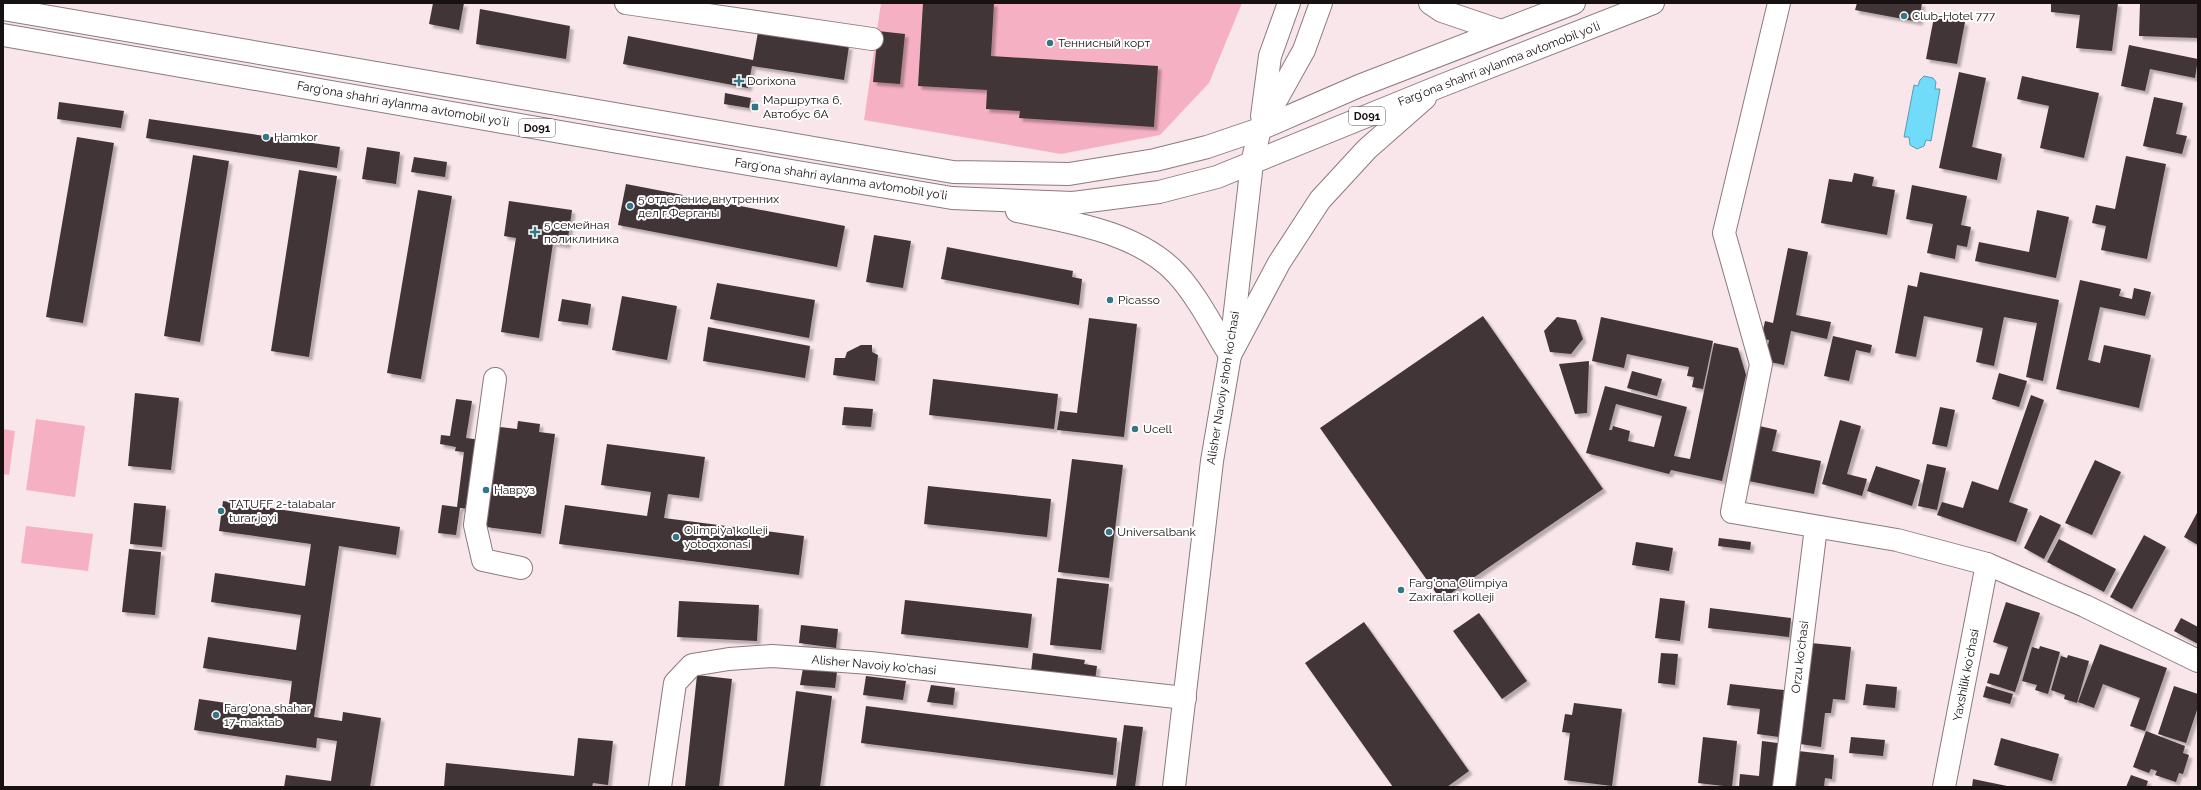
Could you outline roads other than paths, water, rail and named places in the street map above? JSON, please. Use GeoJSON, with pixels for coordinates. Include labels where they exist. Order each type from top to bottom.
{"type":"FeatureCollection","features":[{"type":"Feature","properties":{"kind":"main road"},"geometry":{"type":"LineString","coordinates":[[626,3],[872,38]]}},
{"type":"Feature","properties":{"kind":"main road"},"geometry":{"type":"LineString","coordinates":[[1260,129],[1270,56],[1289,3]]}},
{"type":"Feature","properties":{"kind":"main road","name":"Alisher Navoiy shoh koʻchasi"},"geometry":{"type":"LineString","coordinates":[[1174,787],[1212,462],[1230,355],[1252,163],[1260,129],[1304,50],[1321,3]]}},
{"type":"Feature","properties":{"kind":"main road"},"geometry":{"type":"LineString","coordinates":[[1430,3],[1442,12],[1501,31]]}},
{"type":"Feature","properties":{"kind":"main road","name":"Fargʻona shahri aylanma avtomobil yoʻli"},"geometry":{"type":"LineString","coordinates":[[3,9],[953,172],[1069,174],[1155,160],[1207,147],[1260,129],[1353,88],[1574,3]]}},
{"type":"Feature","properties":{"kind":"main road","name":"Fargʻona shahri aylanma avtomobil yoʻli"},"geometry":{"type":"LineString","coordinates":[[3,35],[612,141],[952,198],[1073,203],[1159,192],[1217,177],[1438,86],[1653,3]]}},
{"type":"Feature","properties":{"kind":"main road"},"geometry":{"type":"LineString","coordinates":[[1779,3],[1724,233],[1761,364],[1732,512],[1898,540],[1987,564],[2085,606],[2198,661]]}},
{"type":"Feature","properties":{"kind":"main road"},"geometry":{"type":"LineString","coordinates":[[1230,355],[1279,263],[1320,200],[1368,149],[1438,86]]}},
{"type":"Feature","properties":{"kind":"main road"},"geometry":{"type":"LineString","coordinates":[[952,198],[1083,225],[1116,236],[1151,253],[1176,273],[1199,304],[1230,355]]}},
{"type":"Feature","properties":{"kind":"main road"},"geometry":{"type":"LineString","coordinates":[[495,379],[475,525],[483,560],[521,568]]}},
{"type":"Feature","properties":{"kind":"main road","name":"Orzu koʻchasi"},"geometry":{"type":"LineString","coordinates":[[1784,787],[1816,527]]}},
{"type":"Feature","properties":{"kind":"main road","name":"Yaxshilik koʻchasi"},"geometry":{"type":"LineString","coordinates":[[1944,787],[1987,564]]}},
{"type":"Feature","properties":{"kind":"main road","name":"Alisher Navoiy ko'chasi"},"geometry":{"type":"LineString","coordinates":[[660,787],[675,682],[692,665],[729,659],[780,657],[870,663],[1185,698]]}},
{"type":"Feature","properties":{"kind":"water"},"geometry":{"type":"Polygon","coordinates":[[[1924,76],[1933,78],[1936,82],[1935,89],[1940,89],[1931,141],[1926,140],[1924,146],[1917,149],[1910,145],[1909,137],[1904,137],[1914,85],[1918,86],[1920,80],[1924,76]]]}},
{"type":"Feature","properties":{"kind":"place","name":"Club-Hotel 777"},"geometry":{"type":"Point","coordinates":[1904,16]}},
{"type":"Feature","properties":{"kind":"place","name":"Теннисный корт"},"geometry":{"type":"Point","coordinates":[1050,43]}},
{"type":"Feature","properties":{"kind":"place","name":"Dorixona"},"geometry":{"type":"Point","coordinates":[739,81]}},
{"type":"Feature","properties":{"kind":"place","name":"Маршрутка 6, Автобус 6А"},"geometry":{"type":"Point","coordinates":[755,107]}},
{"type":"Feature","properties":{"kind":"place","name":"Hamkor"},"geometry":{"type":"Point","coordinates":[266,137]}},
{"type":"Feature","properties":{"kind":"place","name":"5 отделение внутренних дел г.Ферганы"},"geometry":{"type":"Point","coordinates":[630,206]}},
{"type":"Feature","properties":{"kind":"place","name":"5 семейная поликлиника"},"geometry":{"type":"Point","coordinates":[535,232]}},
{"type":"Feature","properties":{"kind":"place","name":"Picasso"},"geometry":{"type":"Point","coordinates":[1110,300]}},
{"type":"Feature","properties":{"kind":"place","name":"Ucell"},"geometry":{"type":"Point","coordinates":[1135,429]}},
{"type":"Feature","properties":{"kind":"place","name":"Навруз"},"geometry":{"type":"Point","coordinates":[486,490]}},
{"type":"Feature","properties":{"kind":"place","name":"TATUFF 2-talabalar turar joyi"},"geometry":{"type":"Point","coordinates":[221,511]}},
{"type":"Feature","properties":{"kind":"place","name":"Universalbank"},"geometry":{"type":"Point","coordinates":[1109,532]}},
{"type":"Feature","properties":{"kind":"place","name":"Olimpiya kolleji yotoqxonasi"},"geometry":{"type":"Point","coordinates":[676,537]}},
{"type":"Feature","properties":{"kind":"place","name":"Farg'ona Olimpiya Zaxiralari kolleji"},"geometry":{"type":"Point","coordinates":[1401,590]}},
{"type":"Feature","properties":{"kind":"place","name":"Farg'ona shahar 17-maktab"},"geometry":{"type":"Point","coordinates":[216,715]}}]}
